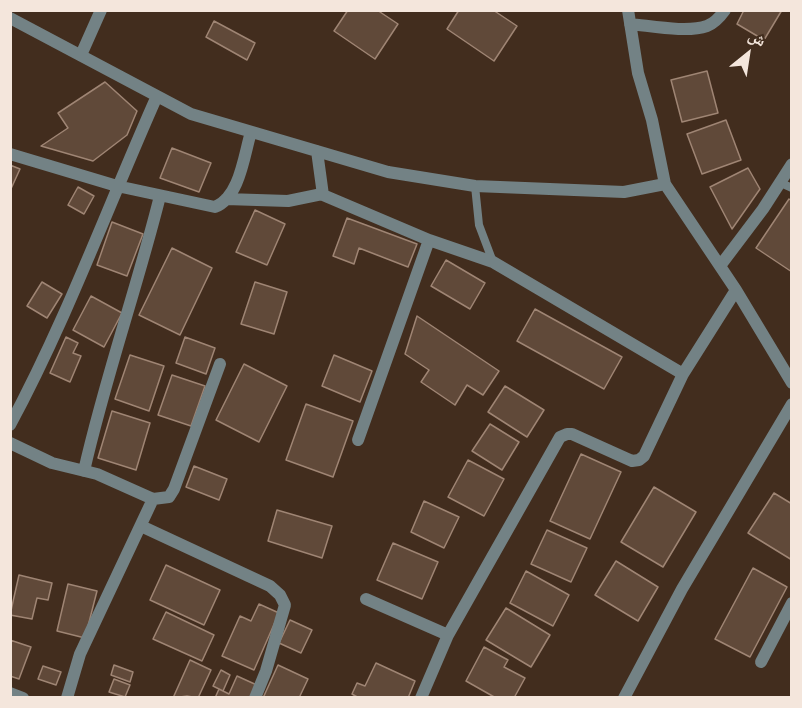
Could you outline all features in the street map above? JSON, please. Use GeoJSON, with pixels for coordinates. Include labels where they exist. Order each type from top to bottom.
{"type":"FeatureCollection","features":[{"type":"Feature","properties":{"kind":"street"},"geometry":{"type":"LineString","coordinates":[[81,56],[101,10]]}},
{"type":"Feature","properties":{"kind":"street"},"geometry":{"type":"LineString","coordinates":[[628,10],[638,73],[652,120],[665,184],[736,290],[792,383]]}},
{"type":"Feature","properties":{"kind":"street"},"geometry":{"type":"LineString","coordinates":[[630,24],[695,28],[708,26],[725,10]]}},
{"type":"Feature","properties":{"kind":"street"},"geometry":{"type":"LineString","coordinates":[[10,18],[191,114],[388,172],[475,186],[624,192],[665,184]]}},
{"type":"Feature","properties":{"kind":"street"},"geometry":{"type":"LineString","coordinates":[[10,425],[79,284],[117,186],[157,96]]}},
{"type":"Feature","properties":{"kind":"street"},"geometry":{"type":"LineString","coordinates":[[10,154],[117,186],[208,207],[222,204],[236,184],[251,132]]}},
{"type":"Feature","properties":{"kind":"street"},"geometry":{"type":"LineString","coordinates":[[317,151],[322,194],[325,197],[429,240],[493,262],[683,374]]}},
{"type":"Feature","properties":{"kind":"street"},"geometry":{"type":"LineString","coordinates":[[720,266],[763,209],[792,164]]}},
{"type":"Feature","properties":{"kind":"street"},"geometry":{"type":"LineString","coordinates":[[226,199],[288,201],[322,194]]}},
{"type":"Feature","properties":{"kind":"street"},"geometry":{"type":"LineString","coordinates":[[84,471],[98,412],[144,260],[160,196]]}},
{"type":"Feature","properties":{"kind":"street"},"geometry":{"type":"LineString","coordinates":[[358,440],[429,240]]}},
{"type":"Feature","properties":{"kind":"street"},"geometry":{"type":"LineString","coordinates":[[420,698],[448,635],[560,437],[572,434],[632,461],[644,456],[683,374],[736,290]]}},
{"type":"Feature","properties":{"kind":"street"},"geometry":{"type":"LineString","coordinates":[[10,443],[52,463],[97,474],[153,499],[169,497],[174,489],[219,364]]}},
{"type":"Feature","properties":{"kind":"street"},"geometry":{"type":"LineString","coordinates":[[624,698],[682,589],[792,404]]}},
{"type":"Feature","properties":{"kind":"street"},"geometry":{"type":"LineString","coordinates":[[67,698],[80,654],[153,499]]}},
{"type":"Feature","properties":{"kind":"street"},"geometry":{"type":"LineString","coordinates":[[141,526],[270,586],[280,595],[285,605],[266,671],[255,698]]}},
{"type":"Feature","properties":{"kind":"street"},"geometry":{"type":"LineString","coordinates":[[366,599],[448,635]]}},
{"type":"Feature","properties":{"kind":"street"},"geometry":{"type":"LineString","coordinates":[[761,662],[792,603]]}},
{"type":"Feature","properties":{"kind":"street"},"geometry":{"type":"LineString","coordinates":[[10,693],[23,698]]}},
{"type":"Feature","properties":{"kind":"lane"},"geometry":{"type":"LineString","coordinates":[[779,182],[792,188]]}},
{"type":"Feature","properties":{"kind":"lane"},"geometry":{"type":"LineString","coordinates":[[475,186],[479,225],[493,262]]}},
{"type":"Feature","properties":{"kind":"building"},"geometry":{"type":"Polygon","coordinates":[[[348,10],[377,10],[398,24],[375,59],[334,31],[348,10]]]}},
{"type":"Feature","properties":{"kind":"building"},"geometry":{"type":"Polygon","coordinates":[[[459,10],[493,10],[517,26],[494,61],[447,29],[459,10]]]}},
{"type":"Feature","properties":{"kind":"building"},"geometry":{"type":"Polygon","coordinates":[[[744,10],[782,10],[764,40],[737,24],[744,10]]]}},
{"type":"Feature","properties":{"kind":"building"},"geometry":{"type":"Polygon","coordinates":[[[214,21],[255,43],[247,60],[206,37],[214,21]]]}},
{"type":"Feature","properties":{"kind":"building"},"geometry":{"type":"Polygon","coordinates":[[[707,71],[718,113],[682,122],[671,80],[707,71]]]}},
{"type":"Feature","properties":{"kind":"building"},"geometry":{"type":"Polygon","coordinates":[[[105,82],[137,111],[127,135],[93,161],[41,146],[68,128],[58,113],[105,82]]]}},
{"type":"Feature","properties":{"kind":"building"},"geometry":{"type":"Polygon","coordinates":[[[726,120],[741,160],[702,174],[687,134],[726,120]]]}},
{"type":"Feature","properties":{"kind":"building"},"geometry":{"type":"Polygon","coordinates":[[[172,148],[211,163],[199,192],[160,178],[172,148]]]}},
{"type":"Feature","properties":{"kind":"building"},"geometry":{"type":"Polygon","coordinates":[[[10,165],[20,169],[10,191],[10,165]]]}},
{"type":"Feature","properties":{"kind":"building"},"geometry":{"type":"Polygon","coordinates":[[[748,168],[760,189],[732,229],[710,187],[748,168]]]}},
{"type":"Feature","properties":{"kind":"building"},"geometry":{"type":"Polygon","coordinates":[[[78,187],[94,196],[84,214],[68,205],[78,187]]]}},
{"type":"Feature","properties":{"kind":"building"},"geometry":{"type":"Polygon","coordinates":[[[789,199],[792,201],[792,272],[756,248],[789,199]]]}},
{"type":"Feature","properties":{"kind":"building"},"geometry":{"type":"Polygon","coordinates":[[[255,210],[285,224],[267,265],[236,252],[255,210]]]}},
{"type":"Feature","properties":{"kind":"building"},"geometry":{"type":"Polygon","coordinates":[[[347,218],[417,244],[408,267],[359,248],[354,264],[333,256],[347,218]]]}},
{"type":"Feature","properties":{"kind":"building"},"geometry":{"type":"Polygon","coordinates":[[[112,222],[143,234],[127,276],[97,265],[112,222]]]}},
{"type":"Feature","properties":{"kind":"building"},"geometry":{"type":"Polygon","coordinates":[[[172,248],[212,268],[180,335],[139,315],[172,248]]]}},
{"type":"Feature","properties":{"kind":"building"},"geometry":{"type":"Polygon","coordinates":[[[446,260],[485,283],[470,309],[431,286],[446,260]]]}},
{"type":"Feature","properties":{"kind":"building"},"geometry":{"type":"Polygon","coordinates":[[[42,282],[62,294],[47,318],[27,306],[42,282]]]}},
{"type":"Feature","properties":{"kind":"building"},"geometry":{"type":"Polygon","coordinates":[[[255,282],[287,292],[274,334],[241,324],[255,282]]]}},
{"type":"Feature","properties":{"kind":"building"},"geometry":{"type":"Polygon","coordinates":[[[91,296],[122,313],[104,347],[73,330],[91,296]]]}},
{"type":"Feature","properties":{"kind":"building"},"geometry":{"type":"Polygon","coordinates":[[[535,309],[622,357],[604,389],[517,341],[535,309]]]}},
{"type":"Feature","properties":{"kind":"building"},"geometry":{"type":"Polygon","coordinates":[[[417,316],[499,371],[483,395],[467,385],[455,405],[421,382],[429,370],[405,354],[417,316]]]}},
{"type":"Feature","properties":{"kind":"building"},"geometry":{"type":"Polygon","coordinates":[[[66,337],[78,343],[73,353],[81,356],[70,382],[50,373],[66,337]]]}},
{"type":"Feature","properties":{"kind":"building"},"geometry":{"type":"Polygon","coordinates":[[[185,337],[215,348],[206,374],[176,363],[185,337]]]}},
{"type":"Feature","properties":{"kind":"building"},"geometry":{"type":"Polygon","coordinates":[[[130,355],[164,366],[149,411],[115,399],[130,355]]]}},
{"type":"Feature","properties":{"kind":"building"},"geometry":{"type":"Polygon","coordinates":[[[334,355],[372,371],[360,402],[322,386],[334,355]]]}},
{"type":"Feature","properties":{"kind":"building"},"geometry":{"type":"Polygon","coordinates":[[[244,364],[287,386],[259,442],[216,420],[244,364]]]}},
{"type":"Feature","properties":{"kind":"building"},"geometry":{"type":"Polygon","coordinates":[[[172,375],[205,386],[191,426],[158,415],[172,375]]]}},
{"type":"Feature","properties":{"kind":"building"},"geometry":{"type":"Polygon","coordinates":[[[505,386],[544,410],[527,437],[488,412],[505,386]]]}},
{"type":"Feature","properties":{"kind":"building"},"geometry":{"type":"Polygon","coordinates":[[[306,404],[353,421],[333,477],[286,460],[306,404]]]}},
{"type":"Feature","properties":{"kind":"building"},"geometry":{"type":"Polygon","coordinates":[[[112,411],[150,423],[136,470],[98,458],[112,411]]]}},
{"type":"Feature","properties":{"kind":"building"},"geometry":{"type":"Polygon","coordinates":[[[490,424],[519,442],[502,470],[472,451],[490,424]]]}},
{"type":"Feature","properties":{"kind":"building"},"geometry":{"type":"Polygon","coordinates":[[[581,454],[621,472],[590,539],[550,521],[581,454]]]}},
{"type":"Feature","properties":{"kind":"building"},"geometry":{"type":"Polygon","coordinates":[[[468,460],[504,479],[484,516],[448,497],[468,460]]]}},
{"type":"Feature","properties":{"kind":"building"},"geometry":{"type":"Polygon","coordinates":[[[194,466],[227,479],[219,500],[186,487],[194,466]]]}},
{"type":"Feature","properties":{"kind":"building"},"geometry":{"type":"Polygon","coordinates":[[[654,487],[696,512],[663,567],[621,542],[654,487]]]}},
{"type":"Feature","properties":{"kind":"building"},"geometry":{"type":"Polygon","coordinates":[[[774,493],[792,504],[792,560],[748,533],[774,493]]]}},
{"type":"Feature","properties":{"kind":"building"},"geometry":{"type":"Polygon","coordinates":[[[424,501],[459,517],[444,548],[411,532],[424,501]]]}},
{"type":"Feature","properties":{"kind":"building"},"geometry":{"type":"Polygon","coordinates":[[[277,510],[332,526],[322,558],[268,541],[277,510]]]}},
{"type":"Feature","properties":{"kind":"building"},"geometry":{"type":"Polygon","coordinates":[[[547,530],[587,548],[571,582],[531,564],[547,530]]]}},
{"type":"Feature","properties":{"kind":"building"},"geometry":{"type":"Polygon","coordinates":[[[393,543],[438,562],[422,599],[377,580],[393,543]]]}},
{"type":"Feature","properties":{"kind":"building"},"geometry":{"type":"Polygon","coordinates":[[[616,561],[658,587],[638,621],[595,595],[616,561]]]}},
{"type":"Feature","properties":{"kind":"building"},"geometry":{"type":"Polygon","coordinates":[[[166,565],[220,590],[204,625],[150,600],[166,565]]]}},
{"type":"Feature","properties":{"kind":"building"},"geometry":{"type":"Polygon","coordinates":[[[753,568],[787,587],[750,657],[715,639],[753,568]]]}},
{"type":"Feature","properties":{"kind":"building"},"geometry":{"type":"Polygon","coordinates":[[[526,571],[569,595],[553,626],[510,603],[526,571]]]}},
{"type":"Feature","properties":{"kind":"building"},"geometry":{"type":"Polygon","coordinates":[[[19,575],[52,583],[48,600],[37,598],[32,619],[10,615],[19,575]]]}},
{"type":"Feature","properties":{"kind":"building"},"geometry":{"type":"Polygon","coordinates":[[[68,584],[97,591],[85,638],[57,631],[68,584]]]}},
{"type":"Feature","properties":{"kind":"building"},"geometry":{"type":"Polygon","coordinates":[[[259,604],[279,613],[254,670],[222,656],[240,616],[251,621],[259,604]]]}},
{"type":"Feature","properties":{"kind":"building"},"geometry":{"type":"Polygon","coordinates":[[[506,608],[550,635],[531,667],[486,640],[506,608]]]}},
{"type":"Feature","properties":{"kind":"building"},"geometry":{"type":"Polygon","coordinates":[[[166,612],[214,635],[202,661],[153,639],[166,612]]]}},
{"type":"Feature","properties":{"kind":"building"},"geometry":{"type":"Polygon","coordinates":[[[290,620],[312,630],[301,653],[279,643],[290,620]]]}},
{"type":"Feature","properties":{"kind":"building"},"geometry":{"type":"Polygon","coordinates":[[[10,640],[31,647],[19,679],[10,676],[10,640]]]}},
{"type":"Feature","properties":{"kind":"building"},"geometry":{"type":"Polygon","coordinates":[[[484,647],[508,660],[504,667],[525,678],[514,698],[496,698],[466,681],[484,647]]]}},
{"type":"Feature","properties":{"kind":"building"},"geometry":{"type":"Polygon","coordinates":[[[190,660],[211,670],[198,698],[187,696],[173,698],[190,660]]]}},
{"type":"Feature","properties":{"kind":"building"},"geometry":{"type":"Polygon","coordinates":[[[376,663],[415,681],[408,698],[359,698],[352,694],[357,683],[365,686],[376,663]]]}},
{"type":"Feature","properties":{"kind":"building"},"geometry":{"type":"Polygon","coordinates":[[[114,665],[133,672],[130,682],[111,675],[114,665]]]}},
{"type":"Feature","properties":{"kind":"building"},"geometry":{"type":"Polygon","coordinates":[[[278,665],[308,679],[299,698],[263,698],[278,665]]]}},
{"type":"Feature","properties":{"kind":"building"},"geometry":{"type":"Polygon","coordinates":[[[43,666],[61,672],[56,685],[38,679],[43,666]]]}},
{"type":"Feature","properties":{"kind":"building"},"geometry":{"type":"Polygon","coordinates":[[[221,670],[230,675],[223,691],[213,686],[221,670]]]}},
{"type":"Feature","properties":{"kind":"building"},"geometry":{"type":"Polygon","coordinates":[[[237,676],[259,686],[254,698],[215,698],[219,689],[229,694],[237,676]]]}},
{"type":"Feature","properties":{"kind":"building"},"geometry":{"type":"Polygon","coordinates":[[[114,679],[130,685],[125,697],[109,692],[114,679]]]}}]}
